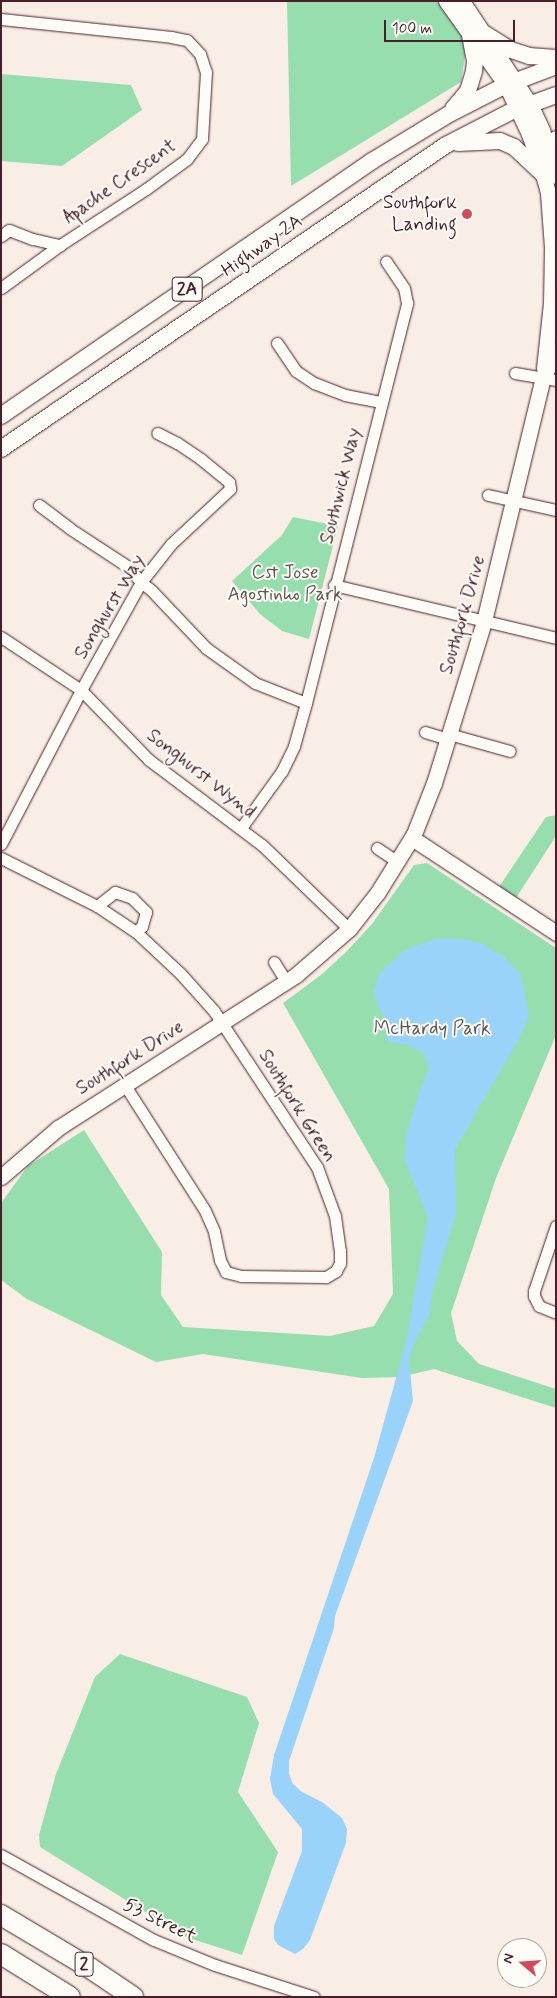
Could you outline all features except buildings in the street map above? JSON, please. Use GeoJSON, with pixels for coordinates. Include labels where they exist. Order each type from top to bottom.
{"type":"FeatureCollection","features":[{"type":"Feature","properties":{"kind":"highway","name":"2"},"geometry":{"type":"LineString","coordinates":[[1,1915],[90,1968],[133,1997]]}},
{"type":"Feature","properties":{"kind":"highway","name":"2"},"geometry":{"type":"LineString","coordinates":[[1,1954],[70,1997]]}},
{"type":"Feature","properties":{"kind":"main road"},"geometry":{"type":"LineString","coordinates":[[451,113],[468,91],[473,78],[475,31],[511,50],[530,56],[556,58]]}},
{"type":"Feature","properties":{"kind":"main road","name":"Highway 2A"},"geometry":{"type":"LineString","coordinates":[[1,416],[372,161],[451,113],[511,83],[556,66]]}},
{"type":"Feature","properties":{"kind":"main road","name":"Highway 2A"},"geometry":{"type":"LineString","coordinates":[[1,449],[446,145],[524,107],[556,94]]}},
{"type":"Feature","properties":{"kind":"main road"},"geometry":{"type":"LineString","coordinates":[[446,145],[500,141],[550,170],[556,139]]}},
{"type":"Feature","properties":{"kind":"street"},"geometry":{"type":"LineString","coordinates":[[446,1],[475,31]]}},
{"type":"Feature","properties":{"kind":"street"},"geometry":{"type":"LineString","coordinates":[[462,1],[475,31]]}},
{"type":"Feature","properties":{"kind":"street","name":"Apache Crescent"},"geometry":{"type":"LineString","coordinates":[[1,19],[187,40],[200,54],[206,72],[202,139],[186,159],[146,189],[60,245],[1,288]]}},
{"type":"Feature","properties":{"kind":"street","name":"Southfork Drive"},"geometry":{"type":"LineString","coordinates":[[475,31],[511,83],[524,107],[550,170],[548,194],[552,246],[553,304],[544,354],[550,379]]}},
{"type":"Feature","properties":{"kind":"street","name":"Apache Crescent"},"geometry":{"type":"LineString","coordinates":[[1,236],[9,230],[60,245]]}},
{"type":"Feature","properties":{"kind":"street","name":"Southwick Way"},"geometry":{"type":"LineString","coordinates":[[241,828],[282,771],[294,746],[306,703],[334,585],[407,302],[404,288],[386,261]]}},
{"type":"Feature","properties":{"kind":"street"},"geometry":{"type":"LineString","coordinates":[[277,342],[296,371],[314,383],[344,395],[381,402]]}},
{"type":"Feature","properties":{"kind":"street","name":"Southfork Drive"},"geometry":{"type":"LineString","coordinates":[[1,1177],[58,1128],[286,982],[349,929],[374,899],[412,838],[428,801],[484,621],[514,501],[550,379],[556,350]]}},
{"type":"Feature","properties":{"kind":"street"},"geometry":{"type":"LineString","coordinates":[[515,373],[550,379]]}},
{"type":"Feature","properties":{"kind":"street","name":"Songhurst Way"},"geometry":{"type":"LineString","coordinates":[[1,844],[81,690],[141,582],[171,544],[230,489],[228,482],[201,459],[177,443],[157,433]]}},
{"type":"Feature","properties":{"kind":"street"},"geometry":{"type":"LineString","coordinates":[[488,495],[556,510]]}},
{"type":"Feature","properties":{"kind":"street"},"geometry":{"type":"LineString","coordinates":[[39,505],[69,528],[127,566],[206,648],[254,683],[306,703]]}},
{"type":"Feature","properties":{"kind":"street"},"geometry":{"type":"LineString","coordinates":[[334,585],[556,638]]}},
{"type":"Feature","properties":{"kind":"street","name":"Songhurst Wynd"},"geometry":{"type":"LineString","coordinates":[[1,637],[81,690],[149,760],[241,828],[349,929]]}},
{"type":"Feature","properties":{"kind":"street"},"geometry":{"type":"LineString","coordinates":[[425,732],[510,751]]}},
{"type":"Feature","properties":{"kind":"street"},"geometry":{"type":"LineString","coordinates":[[412,838],[556,932]]}},
{"type":"Feature","properties":{"kind":"street"},"geometry":{"type":"LineString","coordinates":[[377,848],[398,862]]}},
{"type":"Feature","properties":{"kind":"street"},"geometry":{"type":"LineString","coordinates":[[1,858],[97,906],[136,932],[180,973],[223,1023]]}},
{"type":"Feature","properties":{"kind":"street"},"geometry":{"type":"LineString","coordinates":[[97,906],[115,892],[132,898],[146,912],[142,926],[136,932]]}},
{"type":"Feature","properties":{"kind":"street"},"geometry":{"type":"LineString","coordinates":[[274,962],[286,982]]}},
{"type":"Feature","properties":{"kind":"street","name":"Southfork Green"},"geometry":{"type":"LineString","coordinates":[[124,1084],[204,1209],[214,1231],[220,1260],[226,1272],[241,1276],[332,1275],[340,1263],[340,1251],[335,1216],[324,1182],[306,1149],[223,1023]]}},
{"type":"Feature","properties":{"kind":"street"},"geometry":{"type":"LineString","coordinates":[[556,1226],[534,1291],[539,1306],[556,1313]]}},
{"type":"Feature","properties":{"kind":"street","name":"53 Street"},"geometry":{"type":"LineString","coordinates":[[1,1855],[154,1940],[214,1965],[314,1997]]}},
{"type":"Feature","properties":{"kind":"green space"},"geometry":{"type":"Polygon","coordinates":[[[287,1],[440,1],[467,42],[461,82],[291,186],[287,1]]]}},
{"type":"Feature","properties":{"kind":"green space"},"geometry":{"type":"Polygon","coordinates":[[[1,74],[131,85],[142,110],[62,166],[1,161],[1,74]]]}},
{"type":"Feature","properties":{"kind":"green space","name":"Cst Jose Agostinho Park"},"geometry":{"type":"Polygon","coordinates":[[[293,517],[338,526],[309,639],[282,631],[260,614],[232,581],[282,535],[293,517]]]}},
{"type":"Feature","properties":{"kind":"green space"},"geometry":{"type":"Polygon","coordinates":[[[556,815],[556,836],[516,898],[499,887],[546,817],[556,815]]]}},
{"type":"Feature","properties":{"kind":"green space","name":"McHardy Park"},"geometry":{"type":"Polygon","coordinates":[[[427,863],[556,948],[556,1035],[496,1178],[451,1313],[457,1341],[479,1364],[556,1389],[556,1408],[434,1369],[401,1377],[362,1378],[203,1354],[156,1362],[27,1299],[1,1280],[1,1203],[28,1166],[84,1130],[162,1252],[161,1295],[183,1327],[330,1336],[374,1326],[393,1294],[389,1189],[283,1003],[321,975],[347,951],[372,924],[414,865],[427,863]]]}},
{"type":"Feature","properties":{"kind":"green space"},"geometry":{"type":"Polygon","coordinates":[[[120,1654],[247,1697],[259,1723],[238,1792],[278,1852],[242,1955],[186,1937],[40,1847],[39,1835],[56,1774],[95,1677],[120,1654]]]}},
{"type":"Feature","properties":{"kind":"water"},"geometry":{"type":"Polygon","coordinates":[[[438,938],[463,939],[481,943],[504,957],[521,975],[529,1016],[521,1035],[455,1149],[456,1213],[433,1290],[429,1316],[415,1341],[409,1359],[413,1401],[335,1616],[334,1628],[289,1761],[289,1774],[293,1784],[302,1792],[322,1802],[342,1818],[347,1829],[346,1843],[310,1940],[303,1949],[295,1954],[278,1945],[274,1939],[274,1926],[302,1851],[302,1829],[273,1794],[270,1779],[274,1755],[374,1458],[406,1342],[428,1217],[405,1161],[406,1136],[429,1068],[424,1053],[407,1045],[386,1041],[386,1021],[377,1003],[374,990],[380,973],[405,950],[438,938]]]}},
{"type":"Feature","properties":{"kind":"place","name":"Southfork Landing"},"geometry":{"type":"Point","coordinates":[467,214]}}]}
